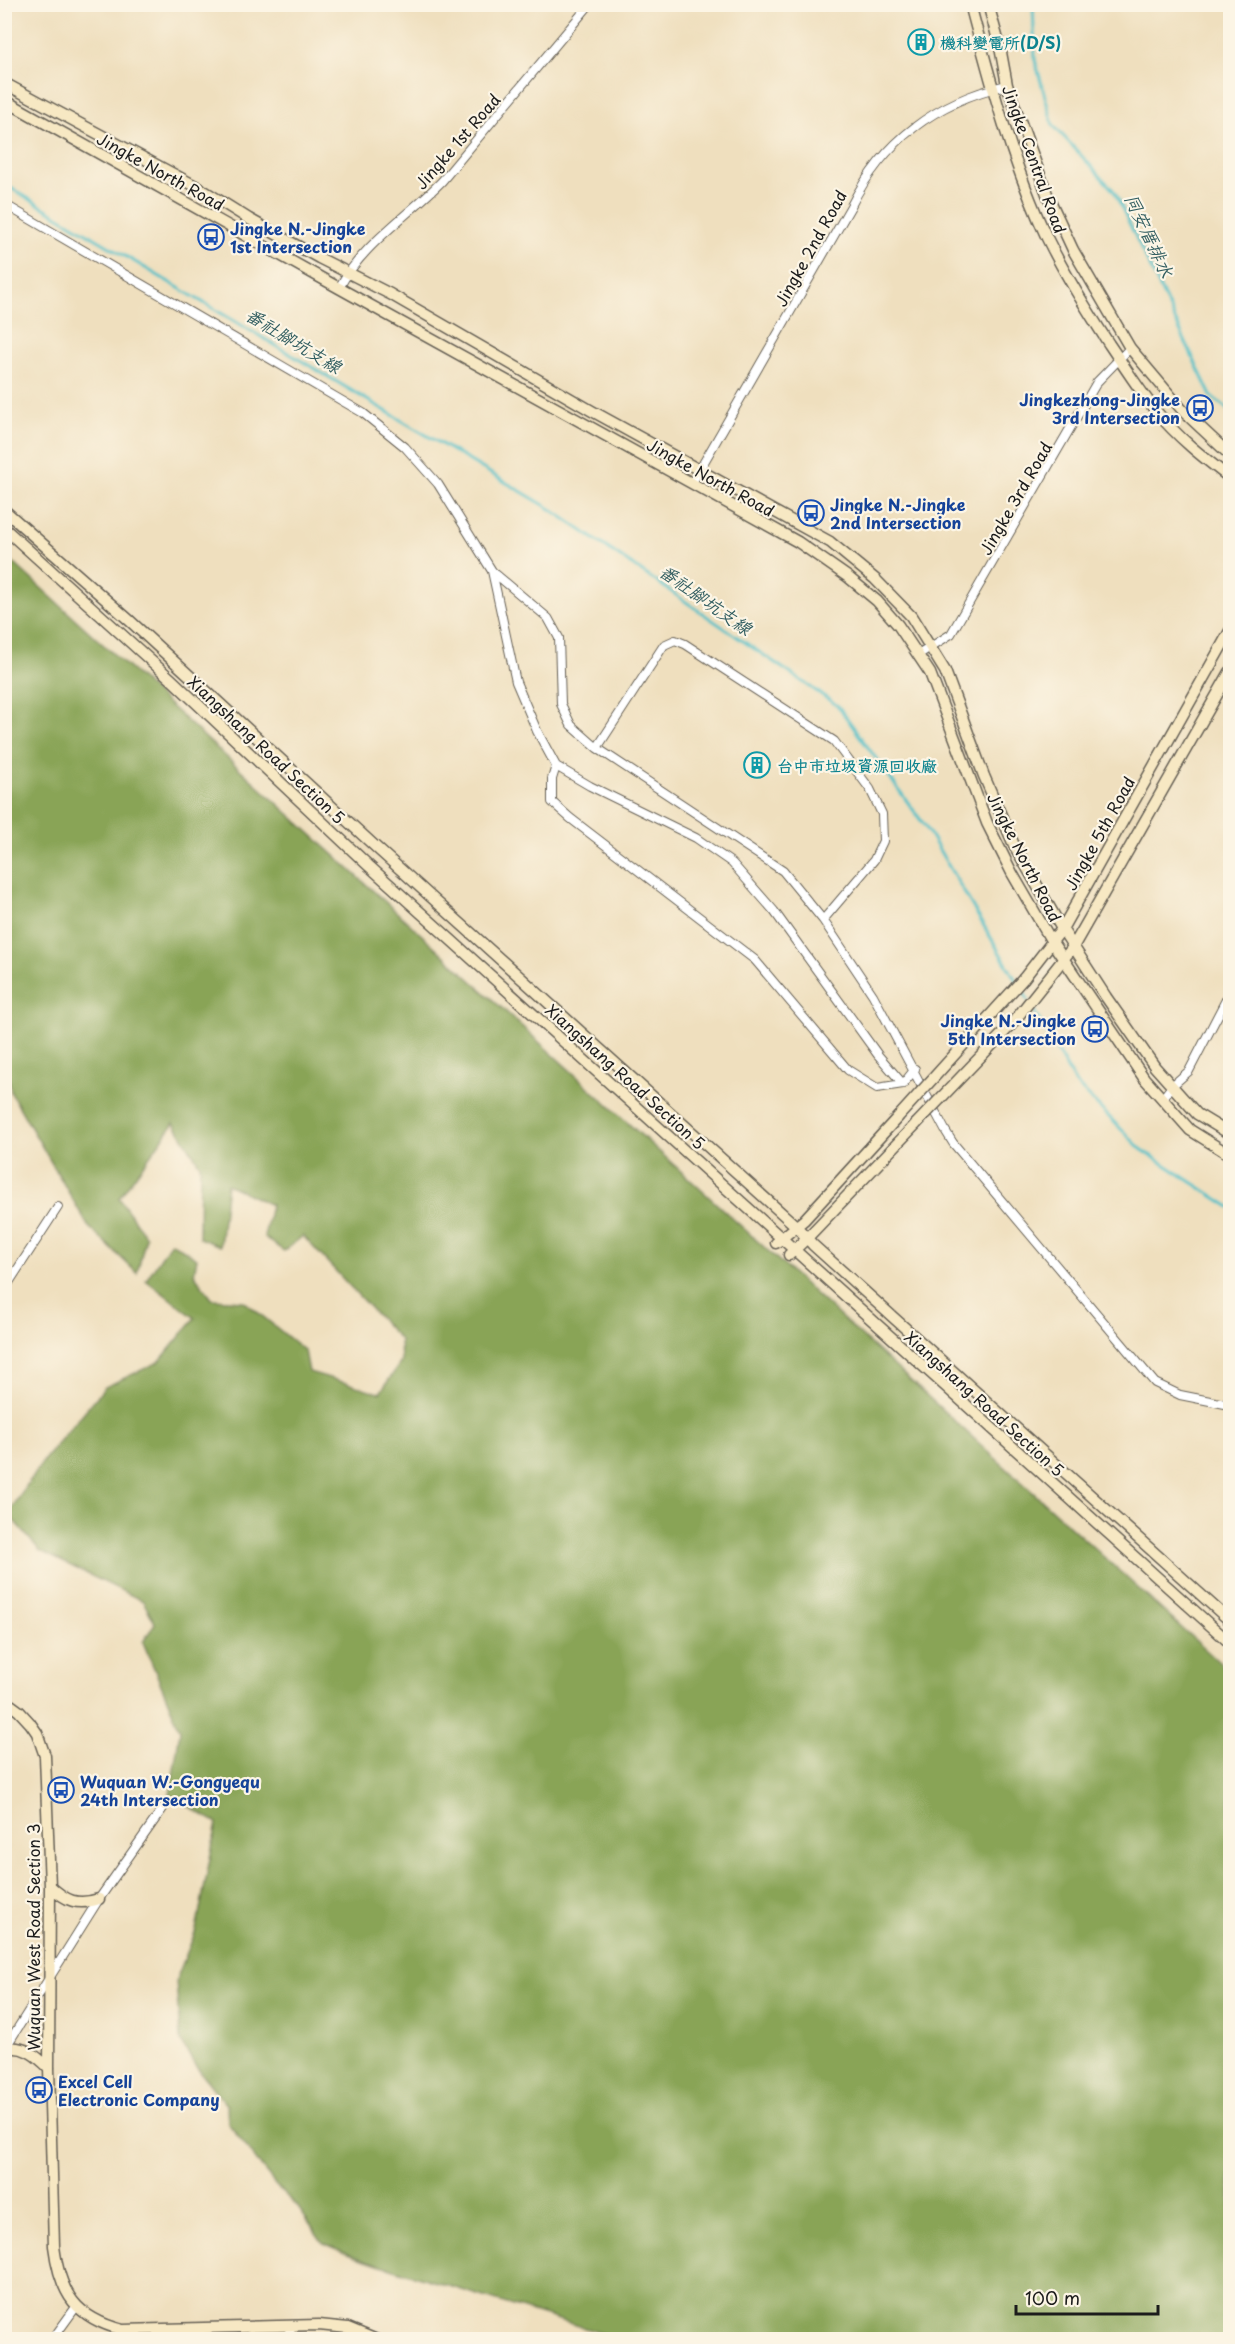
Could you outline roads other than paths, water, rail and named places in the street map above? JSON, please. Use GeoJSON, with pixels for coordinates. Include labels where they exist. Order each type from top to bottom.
{"type":"FeatureCollection","features":[{"type":"Feature","properties":{"kind":"street","name":"Jingke 1st Road"},"geometry":{"type":"LineString","coordinates":[[339,288],[348,272],[391,226],[418,206],[442,181],[590,4]]}},
{"type":"Feature","properties":{"kind":"street","name":"Jingke Central Road"},"geometry":{"type":"LineString","coordinates":[[970,4],[993,89],[1023,178],[1047,236],[1083,303],[1157,412],[1180,437],[1230,478]]}},
{"type":"Feature","properties":{"kind":"street","name":"Jingke Central Road"},"geometry":{"type":"LineString","coordinates":[[988,4],[1000,47],[1007,85],[1057,220],[1072,250],[1130,348],[1184,412],[1230,455]]}},
{"type":"Feature","properties":{"kind":"street","name":"Jingke North Road"},"geometry":{"type":"LineString","coordinates":[[4,83],[201,189],[249,219],[830,542],[852,558],[911,616],[931,648],[949,680],[984,776],[1014,845],[1073,947],[1155,1067],[1197,1114],[1230,1134]]}},
{"type":"Feature","properties":{"kind":"street","name":"Jingke 2nd Road"},"geometry":{"type":"LineString","coordinates":[[692,483],[863,182],[878,161],[912,128],[934,112],[1007,85]]}},
{"type":"Feature","properties":{"kind":"street","name":"Jingke North Road"},"geometry":{"type":"LineString","coordinates":[[4,100],[798,543],[848,577],[877,601],[898,625],[930,673],[987,823],[1012,873],[1064,961],[1144,1078],[1190,1130],[1230,1155]]}},
{"type":"Feature","properties":{"kind":"street"},"geometry":{"type":"LineString","coordinates":[[4,204],[363,413],[405,447],[438,484],[492,571],[548,618],[559,638],[561,704],[571,725],[597,748],[783,871],[824,920],[873,994],[953,1143],[1155,1383],[1180,1395],[1230,1405]]}},
{"type":"Feature","properties":{"kind":"street","name":"Jingke 3rd Road"},"geometry":{"type":"LineString","coordinates":[[918,655],[951,634],[1097,382],[1130,348]]}},
{"type":"Feature","properties":{"kind":"street","name":"Xiangshang Road Section 5"},"geometry":{"type":"LineString","coordinates":[[4,510],[129,620],[388,858],[1230,1621]]}},
{"type":"Feature","properties":{"kind":"street","name":"Xiangshang Road Section 5"},"geometry":{"type":"LineString","coordinates":[[4,528],[791,1252],[1230,1643]]}},
{"type":"Feature","properties":{"kind":"street"},"geometry":{"type":"LineString","coordinates":[[492,571],[516,682],[537,731],[556,766],[590,786],[696,838],[732,864],[774,911],[878,1055],[903,1084]]}},
{"type":"Feature","properties":{"kind":"street","name":"Jingke 5th Road"},"geometry":{"type":"LineString","coordinates":[[779,1240],[796,1227],[898,1117],[1024,978],[1062,929],[1230,631]]}},
{"type":"Feature","properties":{"kind":"street"},"geometry":{"type":"LineString","coordinates":[[597,748],[664,645],[675,640],[685,644],[834,741],[870,789],[882,814],[884,832],[883,841],[874,860],[824,920]]}},
{"type":"Feature","properties":{"kind":"street","name":"Jingke 5th Road"},"geometry":{"type":"LineString","coordinates":[[791,1252],[1011,1025],[1064,961],[1230,672]]}},
{"type":"Feature","properties":{"kind":"street"},"geometry":{"type":"LineString","coordinates":[[556,766],[552,779],[552,802],[755,960],[848,1070],[877,1088],[903,1084],[915,1069]]}},
{"type":"Feature","properties":{"kind":"street"},"geometry":{"type":"LineString","coordinates":[[1162,1099],[1189,1071],[1230,992]]}},
{"type":"Feature","properties":{"kind":"street"},"geometry":{"type":"LineString","coordinates":[[4,1290],[58,1207]]}},
{"type":"Feature","properties":{"kind":"street","name":"Wuquan West Road Section 3"},"geometry":{"type":"LineString","coordinates":[[4,1700],[30,1723],[37,1733],[45,1756],[50,1886],[49,2068],[54,2246],[59,2276],[76,2307],[87,2316],[107,2326],[123,2330],[293,2325],[348,2328],[377,2340]]}},
{"type":"Feature","properties":{"kind":"street"},"geometry":{"type":"LineString","coordinates":[[5,2050],[99,1899],[166,1804]]}},
{"type":"Feature","properties":{"kind":"street"},"geometry":{"type":"LineString","coordinates":[[50,1886],[69,1901],[77,1904],[99,1899]]}},
{"type":"Feature","properties":{"kind":"street"},"geometry":{"type":"LineString","coordinates":[[5,2050],[12,2047],[30,2052],[49,2068]]}},
{"type":"Feature","properties":{"kind":"street"},"geometry":{"type":"LineString","coordinates":[[52,2340],[76,2307]]}},
{"type":"Feature","properties":{"kind":"street"},"geometry":{"type":"LineString","coordinates":[[285,2340],[293,2325]]}},
{"type":"Feature","properties":{"kind":"waterway","name":"同安厝排水"},"geometry":{"type":"LineString","coordinates":[[1033,4],[1035,60],[1053,125],[1114,191],[1211,396],[1230,411]]}},
{"type":"Feature","properties":{"kind":"waterway","name":"番社腳坑支線"},"geometry":{"type":"LineString","coordinates":[[4,184],[549,508],[838,706],[925,826],[1017,982]]}},
{"type":"Feature","properties":{"kind":"waterway","name":"番社腳坑支線"},"geometry":{"type":"LineString","coordinates":[[1021,987],[1028,1000]]}},
{"type":"Feature","properties":{"kind":"waterway","name":"番社腳坑支線"},"geometry":{"type":"LineString","coordinates":[[1031,1006],[1076,1084],[1141,1149],[1230,1207]]}},
{"type":"Feature","properties":{"kind":"place","name":"機科變電所(D/S)"},"geometry":{"type":"Point","coordinates":[921,42]}},
{"type":"Feature","properties":{"kind":"place","name":"Jingke N.-Jingke 1st Intersection"},"geometry":{"type":"Point","coordinates":[211,237]}},
{"type":"Feature","properties":{"kind":"place","name":"Jingkezhong-Jingke 3rd Intersection"},"geometry":{"type":"Point","coordinates":[1200,408]}},
{"type":"Feature","properties":{"kind":"place","name":"Jingke N.-Jingke 2nd Intersection"},"geometry":{"type":"Point","coordinates":[811,513]}},
{"type":"Feature","properties":{"kind":"place","name":"台中市垃圾資源回收廠"},"geometry":{"type":"Point","coordinates":[757,765]}},
{"type":"Feature","properties":{"kind":"place","name":"Jingke N.-Jingke 5th Intersection"},"geometry":{"type":"Point","coordinates":[1095,1029]}},
{"type":"Feature","properties":{"kind":"place","name":"Wuquan W.-Gongyequ 24th Intersection"},"geometry":{"type":"Point","coordinates":[61,1790]}},
{"type":"Feature","properties":{"kind":"place","name":"Excel Cell Electronic Company"},"geometry":{"type":"Point","coordinates":[39,2090]}}]}
